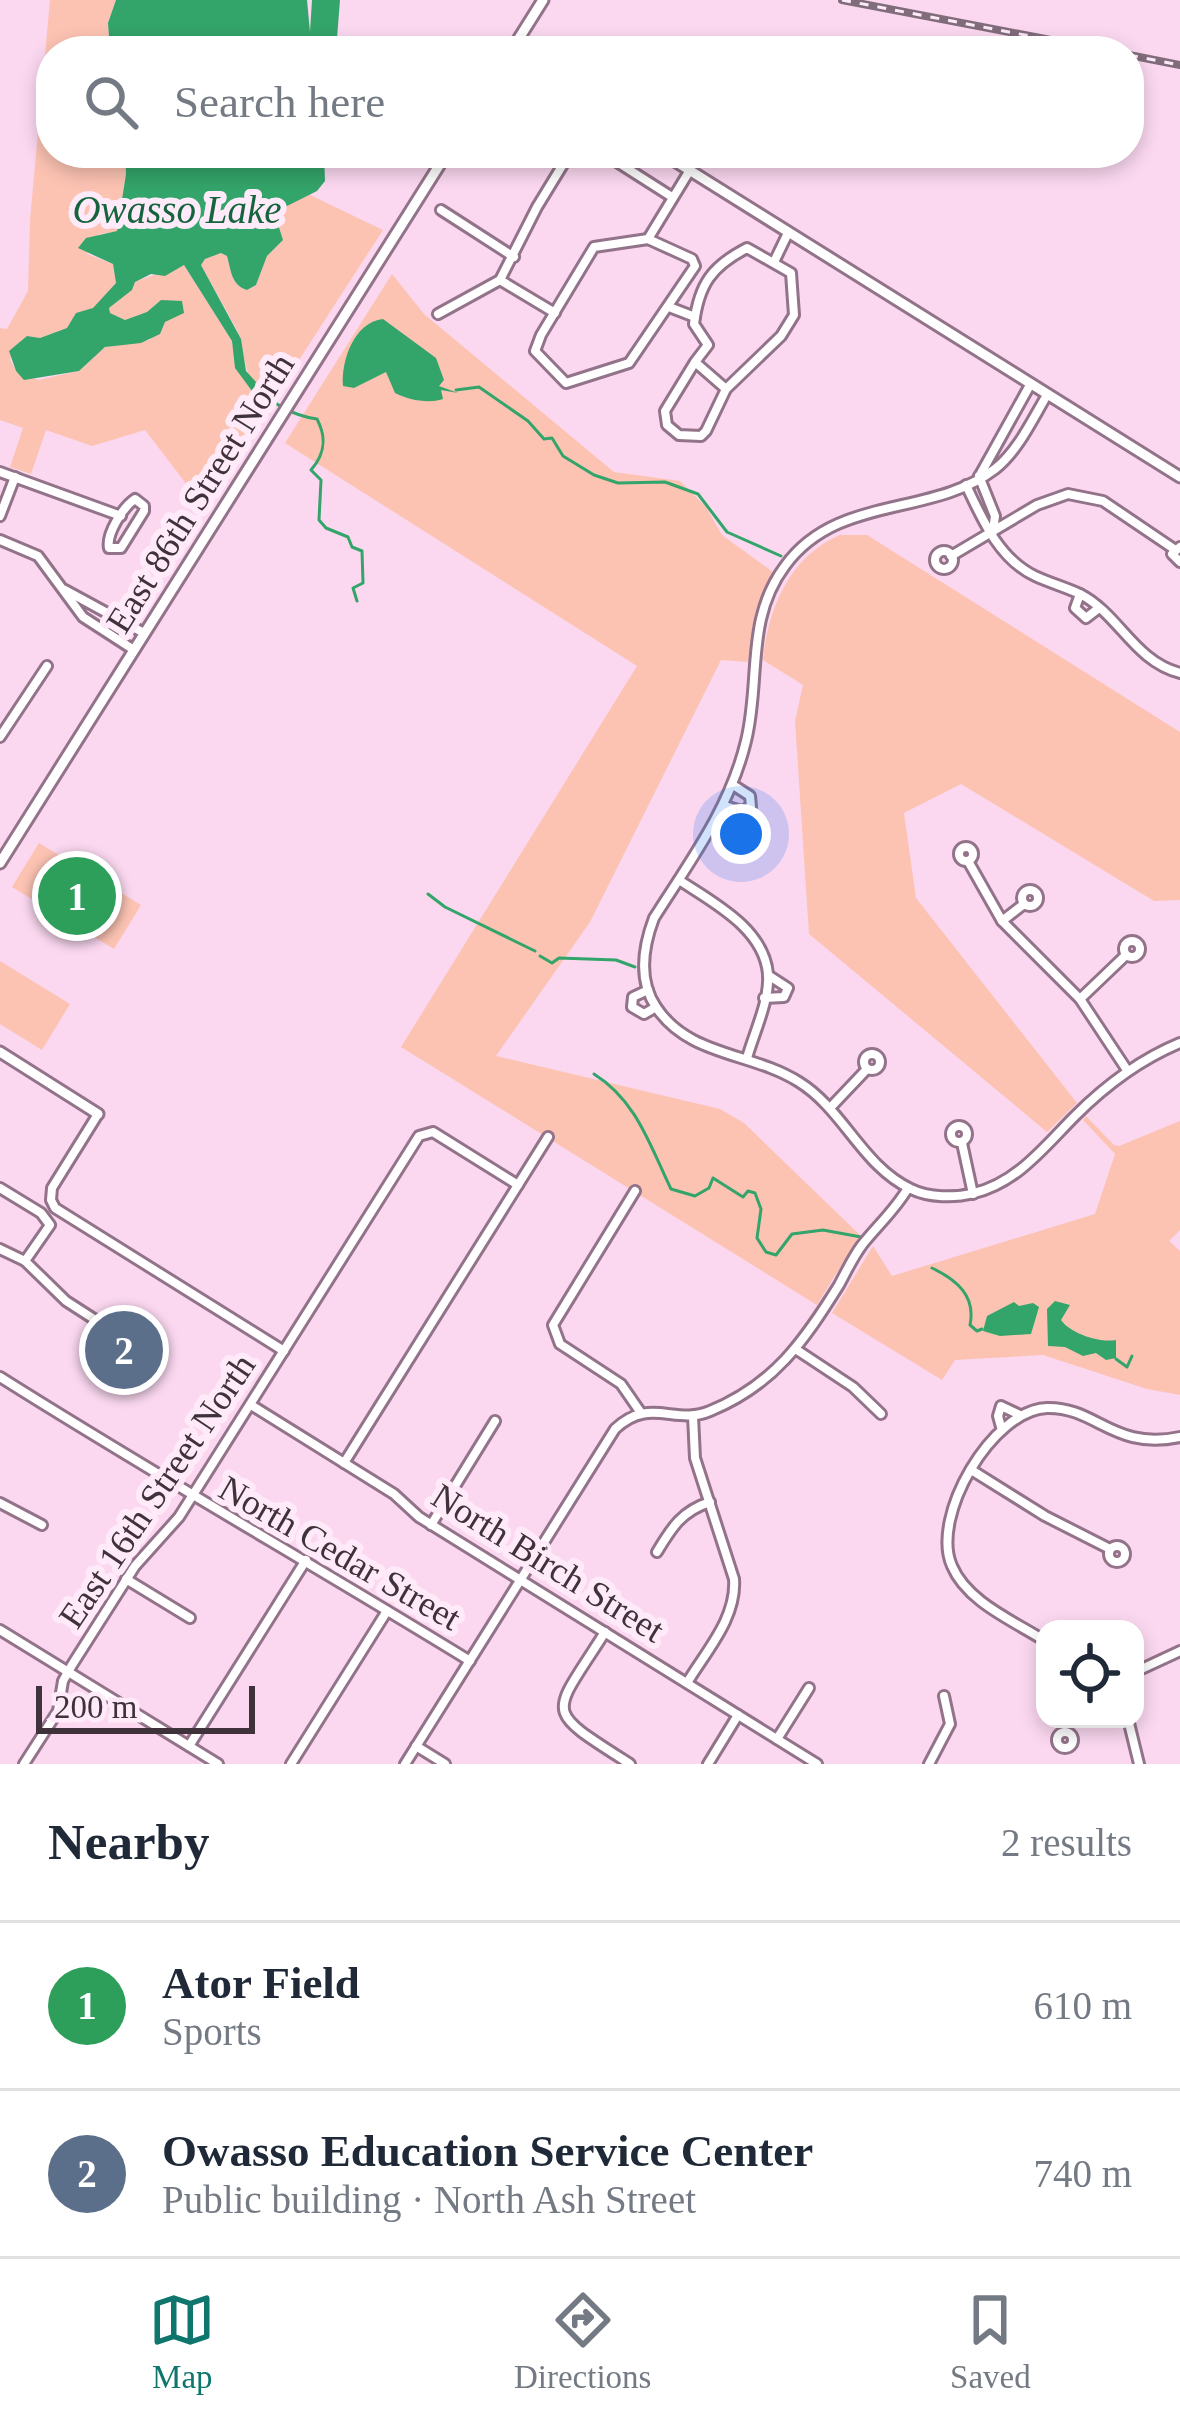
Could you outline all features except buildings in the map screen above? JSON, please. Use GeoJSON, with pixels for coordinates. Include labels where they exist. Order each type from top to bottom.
{"type":"FeatureCollection","features":[{"type":"Feature","properties":{"kind":"street"},"geometry":{"type":"LineString","coordinates":[[520,36],[543,0]]}},
{"type":"Feature","properties":{"kind":"street","name":"East 86th Street North"},"geometry":{"type":"LineString","coordinates":[[0,863],[437,168]]}},
{"type":"Feature","properties":{"kind":"street"},"geometry":{"type":"LineString","coordinates":[[438,314],[500,280],[561,168]]}},
{"type":"Feature","properties":{"kind":"street"},"geometry":{"type":"LineString","coordinates":[[627,168],[672,197]]}},
{"type":"Feature","properties":{"kind":"street"},"geometry":{"type":"LineString","coordinates":[[687,168],[1180,477]]}},
{"type":"Feature","properties":{"kind":"street"},"geometry":{"type":"LineString","coordinates":[[647,239],[690,170]]}},
{"type":"Feature","properties":{"kind":"street"},"geometry":{"type":"LineString","coordinates":[[440,210],[514,256]]}},
{"type":"Feature","properties":{"kind":"street"},"geometry":{"type":"LineString","coordinates":[[772,261],[788,233]]}},
{"type":"Feature","properties":{"kind":"street"},"geometry":{"type":"LineString","coordinates":[[647,239],[692,259],[695,266],[669,307],[629,363],[566,383],[535,351],[594,247],[647,239]]}},
{"type":"Feature","properties":{"kind":"street"},"geometry":{"type":"LineString","coordinates":[[747,248],[791,273],[794,315],[781,336],[727,388],[700,436],[673,434],[665,411],[709,345],[697,331],[695,317],[697,299],[722,262],[747,248]]}},
{"type":"Feature","properties":{"kind":"street"},"geometry":{"type":"LineString","coordinates":[[500,280],[555,313]]}},
{"type":"Feature","properties":{"kind":"street"},"geometry":{"type":"LineString","coordinates":[[669,307],[695,317]]}},
{"type":"Feature","properties":{"kind":"street"},"geometry":{"type":"LineString","coordinates":[[695,362],[727,388]]}},
{"type":"Feature","properties":{"kind":"street"},"geometry":{"type":"LineString","coordinates":[[992,533],[994,516],[979,476],[1030,385]]}},
{"type":"Feature","properties":{"kind":"street"},"geometry":{"type":"LineString","coordinates":[[1047,395],[1008,457],[990,473],[948,495],[845,519],[806,542],[783,568],[762,606],[747,740],[733,785],[725,806],[654,918],[646,938],[644,978],[656,1007],[671,1026],[711,1051],[784,1072],[830,1108],[873,1162],[908,1188],[934,1195],[974,1194],[998,1186],[1127,1070],[1178,1047]]}},
{"type":"Feature","properties":{"kind":"street"},"geometry":{"type":"LineString","coordinates":[[0,472],[121,515]]}},
{"type":"Feature","properties":{"kind":"street"},"geometry":{"type":"LineString","coordinates":[[0,516],[15,477]]}},
{"type":"Feature","properties":{"kind":"street"},"geometry":{"type":"LineString","coordinates":[[966,485],[984,524],[1023,569],[1080,594],[1100,608],[1135,647],[1180,673]]}},
{"type":"Feature","properties":{"kind":"street"},"geometry":{"type":"LineString","coordinates":[[951,556],[1052,497],[1080,494],[1103,501],[1177,548],[1172,557],[1180,562]]}},
{"type":"Feature","properties":{"kind":"street"},"geometry":{"type":"LineString","coordinates":[[136,499],[144,506],[121,548],[109,548],[108,538],[121,515],[136,499]]}},
{"type":"Feature","properties":{"kind":"street"},"geometry":{"type":"LineString","coordinates":[[0,540],[38,556],[82,617],[134,650]]}},
{"type":"Feature","properties":{"kind":"street"},"geometry":{"type":"LineString","coordinates":[[64,589],[144,633]]}},
{"type":"Feature","properties":{"kind":"street"},"geometry":{"type":"LineString","coordinates":[[1080,594],[1076,608],[1080,616],[1089,617],[1100,608]]}},
{"type":"Feature","properties":{"kind":"street"},"geometry":{"type":"LineString","coordinates":[[0,737],[47,666]]}},
{"type":"Feature","properties":{"kind":"street"},"geometry":{"type":"LineString","coordinates":[[725,806],[741,811],[751,807],[750,796],[733,785]]}},
{"type":"Feature","properties":{"kind":"street"},"geometry":{"type":"LineString","coordinates":[[968,861],[1002,921],[1080,1000],[1127,1070]]}},
{"type":"Feature","properties":{"kind":"street"},"geometry":{"type":"LineString","coordinates":[[679,880],[737,919],[762,956],[768,974],[747,1058]]}},
{"type":"Feature","properties":{"kind":"street"},"geometry":{"type":"LineString","coordinates":[[1002,921],[1024,904]]}},
{"type":"Feature","properties":{"kind":"street"},"geometry":{"type":"LineString","coordinates":[[1080,1000],[1126,955]]}},
{"type":"Feature","properties":{"kind":"street"},"geometry":{"type":"LineString","coordinates":[[764,998],[784,997],[788,988],[768,974]]}},
{"type":"Feature","properties":{"kind":"street"},"geometry":{"type":"LineString","coordinates":[[648,990],[636,994],[632,1007],[644,1014],[656,1007]]}},
{"type":"Feature","properties":{"kind":"street"},"geometry":{"type":"LineString","coordinates":[[0,1052],[98,1114],[52,1188],[50,1200],[55,1208],[284,1352]]}},
{"type":"Feature","properties":{"kind":"street"},"geometry":{"type":"LineString","coordinates":[[830,1108],[867,1069]]}},
{"type":"Feature","properties":{"kind":"street","name":"East 16th Street North"},"geometry":{"type":"LineString","coordinates":[[24,1764],[58,1711],[67,1672],[126,1579],[192,1498],[419,1136],[433,1132],[518,1185]]}},
{"type":"Feature","properties":{"kind":"street"},"geometry":{"type":"LineString","coordinates":[[344,1463],[548,1137]]}},
{"type":"Feature","properties":{"kind":"street"},"geometry":{"type":"LineString","coordinates":[[962,1142],[974,1194]]}},
{"type":"Feature","properties":{"kind":"street"},"geometry":{"type":"LineString","coordinates":[[0,1188],[40,1213],[50,1225],[21,1259]]}},
{"type":"Feature","properties":{"kind":"street"},"geometry":{"type":"LineString","coordinates":[[405,1764],[615,1429],[641,1413],[693,1416],[718,1408],[774,1373],[797,1350],[862,1246],[892,1214],[908,1188]]}},
{"type":"Feature","properties":{"kind":"street"},"geometry":{"type":"LineString","coordinates":[[635,1191],[555,1319],[554,1332],[560,1344],[621,1384],[641,1413]]}},
{"type":"Feature","properties":{"kind":"street"},"geometry":{"type":"LineString","coordinates":[[0,1249],[21,1259],[66,1301],[97,1321]]}},
{"type":"Feature","properties":{"kind":"street"},"geometry":{"type":"LineString","coordinates":[[797,1350],[853,1387],[881,1414]]}},
{"type":"Feature","properties":{"kind":"street","name":"North Cedar Street"},"geometry":{"type":"LineString","coordinates":[[0,1377],[192,1498],[306,1560],[470,1661]]}},
{"type":"Feature","properties":{"kind":"street","name":"North Birch Street"},"geometry":{"type":"LineString","coordinates":[[251,1405],[394,1494],[431,1525],[817,1764]]}},
{"type":"Feature","properties":{"kind":"street"},"geometry":{"type":"LineString","coordinates":[[1001,1427],[1001,1406],[1020,1415]]}},
{"type":"Feature","properties":{"kind":"street"},"geometry":{"type":"LineString","coordinates":[[1036,1635],[979,1599],[952,1569],[948,1553],[948,1518],[1001,1427],[1045,1408],[1127,1438],[1180,1437]]}},
{"type":"Feature","properties":{"kind":"street"},"geometry":{"type":"LineString","coordinates":[[687,1683],[734,1602],[734,1579],[693,1449],[693,1416]]}},
{"type":"Feature","properties":{"kind":"street"},"geometry":{"type":"LineString","coordinates":[[431,1525],[495,1421]]}},
{"type":"Feature","properties":{"kind":"street"},"geometry":{"type":"LineString","coordinates":[[973,1472],[1110,1549]]}},
{"type":"Feature","properties":{"kind":"street"},"geometry":{"type":"LineString","coordinates":[[657,1552],[680,1516],[710,1502]]}},
{"type":"Feature","properties":{"kind":"street"},"geometry":{"type":"LineString","coordinates":[[0,1503],[42,1525]]}},
{"type":"Feature","properties":{"kind":"street"},"geometry":{"type":"LineString","coordinates":[[189,1746],[306,1560]]}},
{"type":"Feature","properties":{"kind":"street"},"geometry":{"type":"LineString","coordinates":[[126,1579],[190,1618]]}},
{"type":"Feature","properties":{"kind":"street"},"geometry":{"type":"LineString","coordinates":[[292,1764],[387,1610]]}},
{"type":"Feature","properties":{"kind":"street"},"geometry":{"type":"LineString","coordinates":[[0,1630],[218,1764]]}},
{"type":"Feature","properties":{"kind":"street"},"geometry":{"type":"LineString","coordinates":[[605,1632],[565,1695],[562,1712],[568,1724],[630,1764]]}},
{"type":"Feature","properties":{"kind":"street"},"geometry":{"type":"LineString","coordinates":[[1144,1668],[1180,1651]]}},
{"type":"Feature","properties":{"kind":"street"},"geometry":{"type":"LineString","coordinates":[[777,1739],[809,1688]]}},
{"type":"Feature","properties":{"kind":"street"},"geometry":{"type":"LineString","coordinates":[[928,1764],[948,1734],[944,1696]]}},
{"type":"Feature","properties":{"kind":"street"},"geometry":{"type":"LineString","coordinates":[[708,1764],[738,1715]]}},
{"type":"Feature","properties":{"kind":"street"},"geometry":{"type":"LineString","coordinates":[[1070,1733],[1073,1728]]}},
{"type":"Feature","properties":{"kind":"street"},"geometry":{"type":"LineString","coordinates":[[1130,1728],[1139,1764]]}},
{"type":"Feature","properties":{"kind":"street"},"geometry":{"type":"LineString","coordinates":[[416,1746],[445,1764]]}},
{"type":"Feature","properties":{"kind":"shaded area"},"geometry":{"type":"Polygon","coordinates":[[[50,0],[116,0],[109,36],[47,36],[50,0]]]}},
{"type":"Feature","properties":{"kind":"shaded area"},"geometry":{"type":"Polygon","coordinates":[[[36,154],[36,168],[126,168],[117,232],[99,234],[87,254],[113,264],[116,283],[93,309],[76,314],[67,328],[40,338],[27,336],[10,359],[16,371],[38,380],[79,371],[105,347],[150,340],[161,300],[147,312],[125,320],[109,313],[109,308],[132,290],[134,282],[184,265],[232,341],[236,369],[252,390],[237,330],[201,265],[204,259],[221,253],[227,256],[238,285],[247,290],[256,285],[267,256],[283,240],[277,221],[281,209],[308,194],[383,230],[204,507],[145,430],[92,446],[46,430],[31,474],[10,467],[23,428],[0,420],[0,328],[7,329],[28,291],[36,154]]]}},
{"type":"Feature","properties":{"kind":"shaded area"},"geometry":{"type":"Polygon","coordinates":[[[392,274],[424,314],[614,472],[680,481],[706,507],[722,535],[773,572],[756,609],[748,662],[721,660],[590,922],[496,1056],[720,1109],[744,1123],[860,1235],[817,1305],[401,1047],[637,666],[285,443],[392,274]]]}},
{"type":"Feature","properties":{"kind":"shaded area"},"geometry":{"type":"Polygon","coordinates":[[[840,535],[867,535],[1180,732],[1180,900],[1154,901],[961,784],[904,813],[916,898],[1077,1103],[1047,1132],[809,934],[795,721],[803,685],[763,660],[770,621],[785,586],[808,556],[840,535]]]}},
{"type":"Feature","properties":{"kind":"shaded area"},"geometry":{"type":"Polygon","coordinates":[[[39,843],[141,905],[114,949],[12,887],[39,843]]]}},
{"type":"Feature","properties":{"kind":"shaded area"},"geometry":{"type":"Polygon","coordinates":[[[0,961],[70,1004],[42,1050],[0,1024],[0,961]]]}},
{"type":"Feature","properties":{"kind":"shaded area"},"geometry":{"type":"Polygon","coordinates":[[[1086,1116],[1119,1146],[1180,1121],[1180,1230],[1169,1241],[1180,1251],[1180,1395],[1043,1355],[955,1360],[942,1380],[832,1313],[873,1246],[892,1276],[1095,1214],[1115,1154],[1083,1120],[1086,1116]]]}},
{"type":"Feature","properties":{"kind":"water"},"geometry":{"type":"Polygon","coordinates":[[[116,0],[307,0],[310,32],[312,0],[340,0],[337,36],[109,36],[116,0]]]}},
{"type":"Feature","properties":{"kind":"water","name":"Owasso Lake"},"geometry":{"type":"Polygon","coordinates":[[[126,168],[325,168],[325,181],[317,191],[281,209],[277,221],[283,240],[267,256],[256,285],[247,290],[238,285],[227,256],[221,253],[201,265],[241,339],[246,371],[256,382],[252,391],[235,368],[232,341],[184,265],[165,276],[151,274],[135,282],[109,308],[125,320],[147,312],[161,300],[182,301],[184,313],[165,322],[160,334],[141,343],[105,347],[79,371],[24,380],[16,371],[9,351],[27,336],[40,338],[67,328],[76,313],[93,308],[116,283],[113,264],[78,248],[86,238],[117,231],[126,168]]]}},
{"type":"Feature","properties":{"kind":"water"},"geometry":{"type":"Polygon","coordinates":[[[383,319],[436,358],[444,380],[439,386],[458,393],[441,390],[443,399],[431,401],[406,398],[395,393],[386,372],[354,388],[343,386],[351,344],[364,327],[383,319]]]}},
{"type":"Feature","properties":{"kind":"water"},"geometry":{"type":"Polygon","coordinates":[[[1055,1301],[1070,1305],[1061,1320],[1072,1329],[1094,1339],[1116,1340],[1116,1358],[1106,1360],[1096,1353],[1083,1356],[1065,1347],[1048,1346],[1047,1309],[1055,1301]]]}},
{"type":"Feature","properties":{"kind":"water"},"geometry":{"type":"Polygon","coordinates":[[[1014,1302],[1039,1307],[1031,1334],[1000,1336],[983,1331],[987,1316],[1014,1302]]]}},
{"type":"Feature","properties":{"kind":"waterway"},"geometry":{"type":"LineString","coordinates":[[253,384],[282,407],[317,419],[323,446],[311,470],[321,480],[319,520],[362,551],[363,583],[353,588],[357,601]]}},
{"type":"Feature","properties":{"kind":"waterway"},"geometry":{"type":"LineString","coordinates":[[456,390],[479,387],[528,421],[544,439],[552,438],[563,456],[594,475],[618,483],[665,482],[698,494],[727,532],[781,556]]}},
{"type":"Feature","properties":{"kind":"waterway"},"geometry":{"type":"LineString","coordinates":[[428,894],[535,951]]}},
{"type":"Feature","properties":{"kind":"waterway"},"geometry":{"type":"LineString","coordinates":[[540,956],[552,963],[559,958],[616,960],[635,967]]}},
{"type":"Feature","properties":{"kind":"waterway"},"geometry":{"type":"LineString","coordinates":[[594,1074],[632,1111],[671,1189],[695,1196],[709,1188],[713,1178],[743,1197],[748,1191],[755,1193],[761,1209],[757,1238],[766,1252],[776,1255],[792,1234],[823,1230],[861,1237]]}},
{"type":"Feature","properties":{"kind":"waterway"},"geometry":{"type":"LineString","coordinates":[[932,1268],[963,1290],[970,1306],[970,1325],[982,1329]]}},
{"type":"Feature","properties":{"kind":"waterway"},"geometry":{"type":"LineString","coordinates":[[1116,1359],[1127,1367],[1132,1356]]}},
{"type":"Feature","properties":{"kind":"railway"},"geometry":{"type":"LineString","coordinates":[[842,0],[1030,36]]}},
{"type":"Feature","properties":{"kind":"railway"},"geometry":{"type":"LineString","coordinates":[[1144,58],[1180,65]]}},
{"type":"Feature","properties":{"kind":"place","name":"Ator Field"},"geometry":{"type":"Point","coordinates":[77,896]}},
{"type":"Feature","properties":{"kind":"place","name":"Owasso Education Service Center"},"geometry":{"type":"Point","coordinates":[124,1350]}}]}
